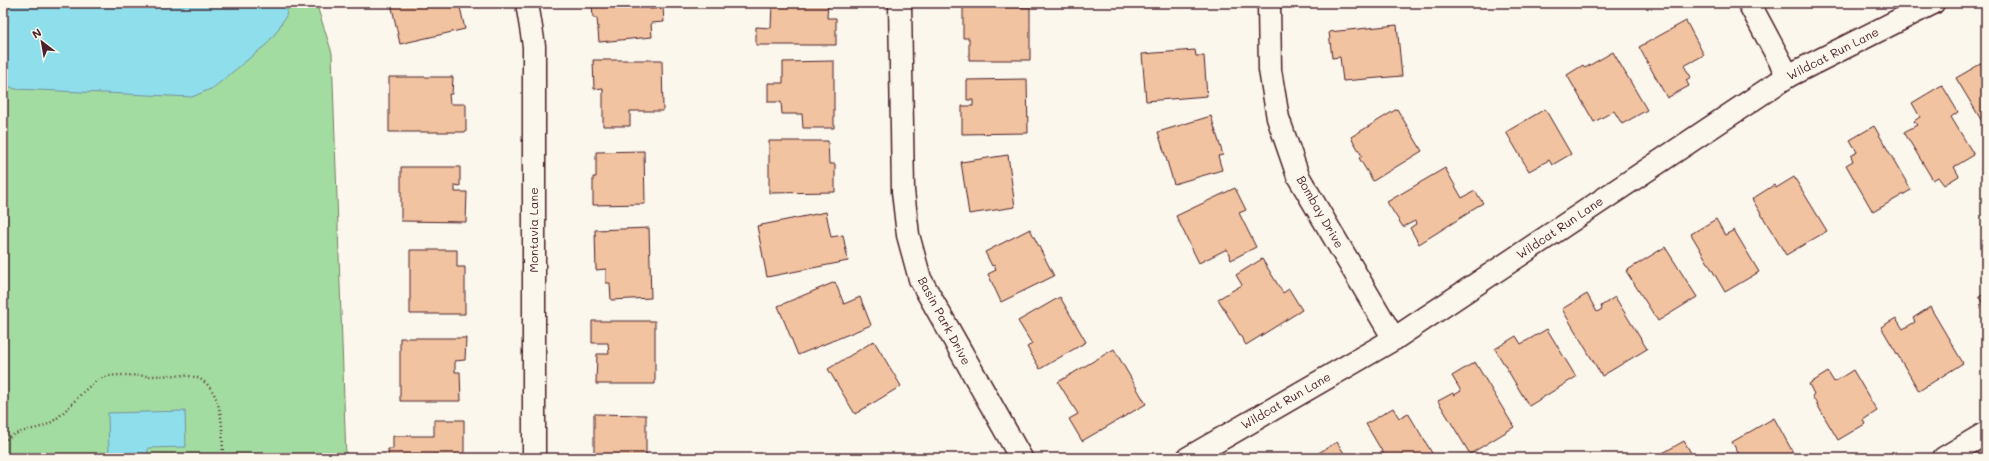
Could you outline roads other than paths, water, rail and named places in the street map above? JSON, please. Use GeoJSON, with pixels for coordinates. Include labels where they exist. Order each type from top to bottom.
{"type":"FeatureCollection","features":[{"type":"Feature","properties":{"kind":"street","name":"Montavia Lane"},"geometry":{"type":"LineString","coordinates":[[528,3],[534,46],[534,458]]}},
{"type":"Feature","properties":{"kind":"street","name":"Basin Park Drive"},"geometry":{"type":"LineString","coordinates":[[900,3],[903,191],[908,235],[920,279],[1021,458]]}},
{"type":"Feature","properties":{"kind":"street","name":"Bombay Drive"},"geometry":{"type":"LineString","coordinates":[[1269,3],[1270,70],[1278,118],[1298,176],[1394,339]]}},
{"type":"Feature","properties":{"kind":"street"},"geometry":{"type":"LineString","coordinates":[[1749,3],[1788,76]]}},
{"type":"Feature","properties":{"kind":"street","name":"Wildcat Run Lane"},"geometry":{"type":"LineString","coordinates":[[1188,458],[1394,339],[1788,76],[1933,3]]}},
{"type":"Feature","properties":{"kind":"street"},"geometry":{"type":"LineString","coordinates":[[1944,458],[1986,433]]}},
{"type":"Feature","properties":{"kind":"water"},"geometry":{"type":"Polygon","coordinates":[[[3,3],[288,3],[286,16],[267,44],[213,88],[192,97],[15,89],[3,83],[3,3]]]}},
{"type":"Feature","properties":{"kind":"water"},"geometry":{"type":"Polygon","coordinates":[[[185,411],[186,447],[148,448],[148,458],[109,458],[108,413],[185,411]]]}},
{"type":"Feature","properties":{"kind":"water"},"geometry":{"type":"Polygon","coordinates":[[[15,454],[44,455],[44,458],[15,458],[15,454]]]}}]}
